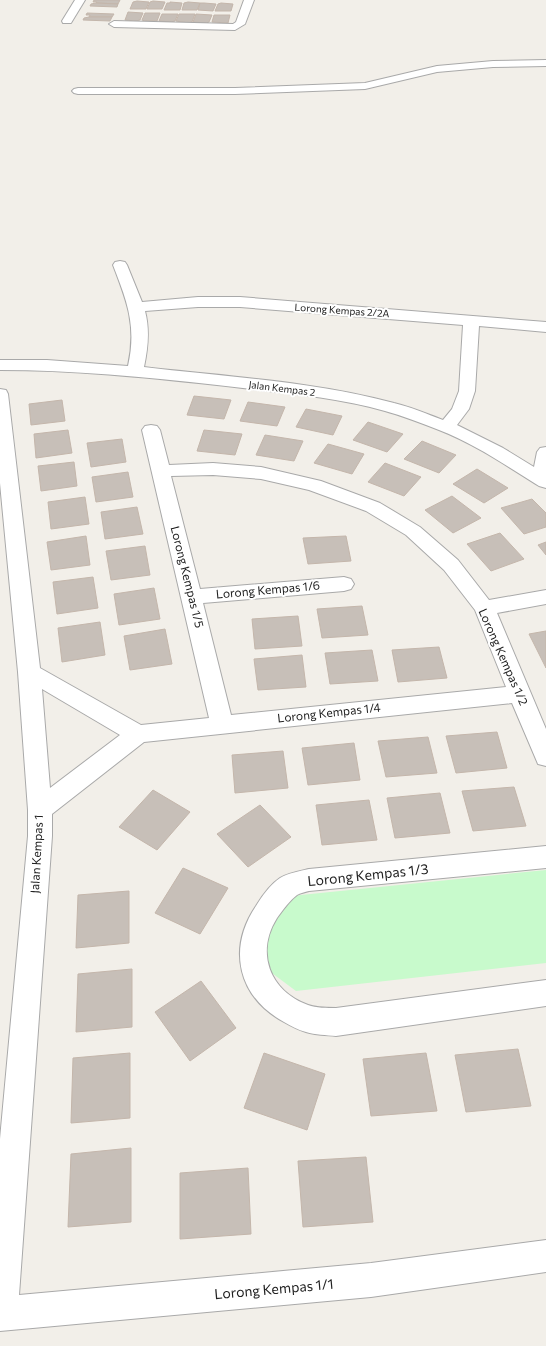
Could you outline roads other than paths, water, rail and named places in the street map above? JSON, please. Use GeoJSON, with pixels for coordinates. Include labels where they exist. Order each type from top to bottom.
{"type":"FeatureCollection","features":[{"type":"Feature","properties":{"kind":"street"},"geometry":{"type":"LineString","coordinates":[[68,21],[80,0]]}},
{"type":"Feature","properties":{"kind":"street"},"geometry":{"type":"LineString","coordinates":[[114,24],[235,27],[240,24],[248,0]]}},
{"type":"Feature","properties":{"kind":"street"},"geometry":{"type":"LineString","coordinates":[[78,91],[235,91],[365,86],[437,69],[493,64],[546,63]]}},
{"type":"Feature","properties":{"kind":"street"},"geometry":{"type":"LineString","coordinates":[[120,265],[137,307],[141,337],[140,351],[135,371]]}},
{"type":"Feature","properties":{"kind":"street","name":"Lorong Kempas 2/2A"},"geometry":{"type":"LineString","coordinates":[[137,307],[198,302],[240,302],[546,327]]}},
{"type":"Feature","properties":{"kind":"street"},"geometry":{"type":"LineString","coordinates":[[447,427],[460,409],[467,391],[471,321]]}},
{"type":"Feature","properties":{"kind":"street","name":"Jalan Kempas 2"},"geometry":{"type":"LineString","coordinates":[[0,365],[55,365],[135,371],[302,390],[350,398],[390,407],[447,427],[496,452],[543,480]]}},
{"type":"Feature","properties":{"kind":"street","name":"Jalan Kempas 1"},"geometry":{"type":"LineString","coordinates":[[0,394],[29,672],[40,810],[39,844],[1,1314]]}},
{"type":"Feature","properties":{"kind":"street","name":"Lorong Kempas 1/5"},"geometry":{"type":"LineString","coordinates":[[151,430],[222,724]]}},
{"type":"Feature","properties":{"kind":"street"},"geometry":{"type":"LineString","coordinates":[[543,480],[546,452]]}},
{"type":"Feature","properties":{"kind":"street","name":"Lorong Kempas 1/2"},"geometry":{"type":"LineString","coordinates":[[161,470],[213,469],[261,473],[314,485],[373,507],[413,531],[451,564],[484,608],[546,757]]}},
{"type":"Feature","properties":{"kind":"street","name":"Lorong Kempas 1/6"},"geometry":{"type":"LineString","coordinates":[[192,596],[344,584]]}},
{"type":"Feature","properties":{"kind":"street"},"geometry":{"type":"LineString","coordinates":[[484,608],[546,597]]}},
{"type":"Feature","properties":{"kind":"street"},"geometry":{"type":"LineString","coordinates":[[29,672],[138,734],[40,810]]}},
{"type":"Feature","properties":{"kind":"street","name":"Lorong Kempas 1/4"},"geometry":{"type":"LineString","coordinates":[[138,734],[520,694]]}},
{"type":"Feature","properties":{"kind":"street","name":"Lorong Kempas 1/3"},"geometry":{"type":"LineString","coordinates":[[546,857],[308,880],[289,886],[271,905],[258,924],[253,944],[254,967],[264,989],[282,1006],[306,1019],[336,1022],[546,993]]}},
{"type":"Feature","properties":{"kind":"street","name":"Lorong Kempas 1/1"},"geometry":{"type":"LineString","coordinates":[[1,1314],[371,1280],[546,1256]]}}]}
